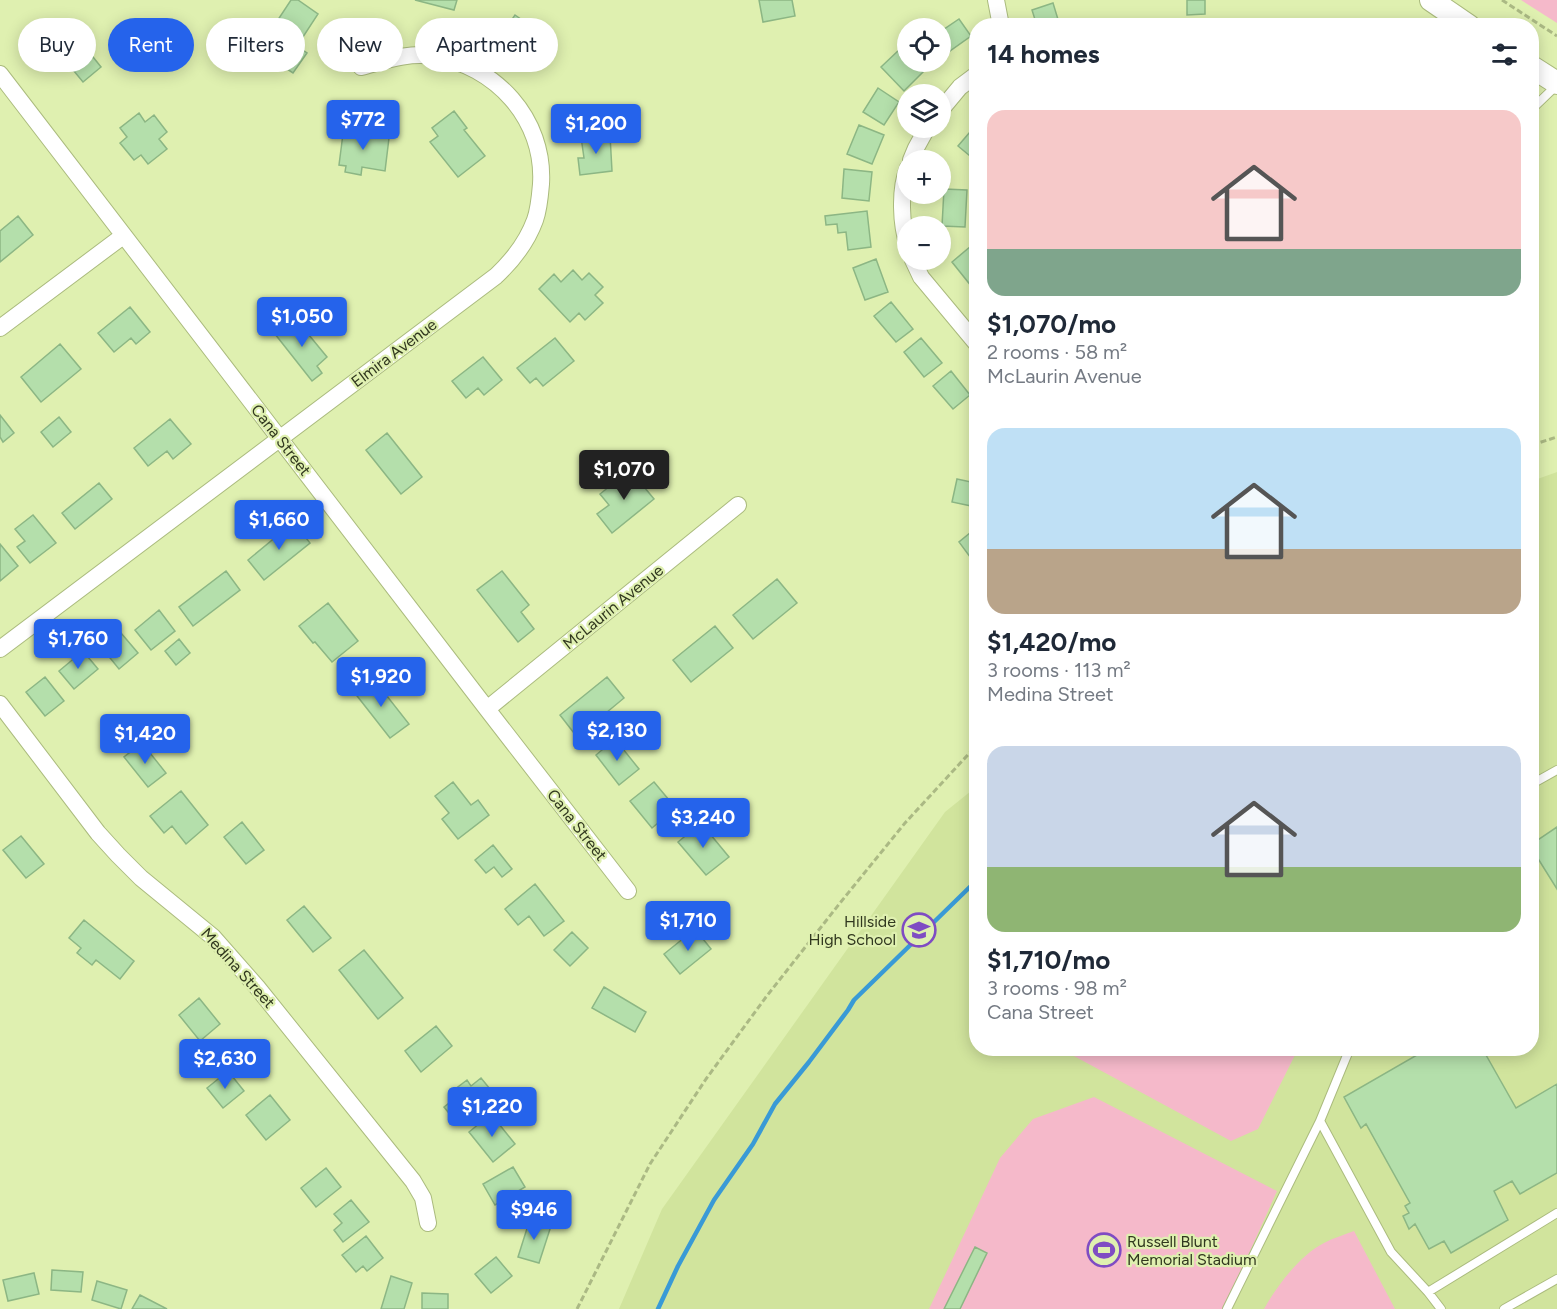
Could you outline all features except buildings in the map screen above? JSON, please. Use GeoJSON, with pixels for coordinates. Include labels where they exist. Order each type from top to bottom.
{"type":"FeatureCollection","features":[{"type":"Feature","properties":{"kind":"main road"},"geometry":{"type":"LineString","coordinates":[[1431,0],[1457,18]]}},
{"type":"Feature","properties":{"kind":"main road"},"geometry":{"type":"LineString","coordinates":[[1539,74],[1557,84]]}},
{"type":"Feature","properties":{"kind":"street"},"geometry":{"type":"LineString","coordinates":[[996,0],[999,18]]}},
{"type":"Feature","properties":{"kind":"street","name":"Elmira Avenue"},"geometry":{"type":"LineString","coordinates":[[0,649],[496,276],[521,249],[536,218],[541,164],[532,131],[517,103],[493,81],[467,65],[433,56],[417,54],[403,56]]}},
{"type":"Feature","properties":{"kind":"street","name":"Cana Street"},"geometry":{"type":"LineString","coordinates":[[0,74],[628,891]]}},
{"type":"Feature","properties":{"kind":"street"},"geometry":{"type":"LineString","coordinates":[[951,98],[969,80]]}},
{"type":"Feature","properties":{"kind":"street"},"geometry":{"type":"LineString","coordinates":[[0,328],[123,236]]}},
{"type":"Feature","properties":{"kind":"street"},"geometry":{"type":"LineString","coordinates":[[918,270],[969,335]]}},
{"type":"Feature","properties":{"kind":"street","name":"McLaurin Avenue"},"geometry":{"type":"LineString","coordinates":[[487,709],[738,505]]}},
{"type":"Feature","properties":{"kind":"street","name":"Medina Street"},"geometry":{"type":"LineString","coordinates":[[0,704],[75,805],[118,855],[158,893],[213,937],[257,987],[413,1181],[423,1198],[428,1222]]}},
{"type":"Feature","properties":{"kind":"lane"},"geometry":{"type":"LineString","coordinates":[[1539,102],[1557,84]]}},
{"type":"Feature","properties":{"kind":"lane"},"geometry":{"type":"LineString","coordinates":[[1539,779],[1557,770]]}},
{"type":"Feature","properties":{"kind":"lane"},"geometry":{"type":"LineString","coordinates":[[1227,1309],[1320,1121],[1346,1056]]}},
{"type":"Feature","properties":{"kind":"lane"},"geometry":{"type":"LineString","coordinates":[[1320,1121],[1391,1252],[1441,1309]]}},
{"type":"Feature","properties":{"kind":"lane"},"geometry":{"type":"LineString","coordinates":[[1428,1292],[1557,1213]]}},
{"type":"Feature","properties":{"kind":"lane"},"geometry":{"type":"LineString","coordinates":[[1504,1309],[1557,1279]]}},
{"type":"Feature","properties":{"kind":"path"},"geometry":{"type":"LineString","coordinates":[[1502,0],[1530,18]]}},
{"type":"Feature","properties":{"kind":"path"},"geometry":{"type":"LineString","coordinates":[[1539,24],[1557,36]]}},
{"type":"Feature","properties":{"kind":"path"},"geometry":{"type":"LineString","coordinates":[[1539,443],[1557,437]]}},
{"type":"Feature","properties":{"kind":"path"},"geometry":{"type":"LineString","coordinates":[[577,1309],[650,1164],[706,1079],[766,997],[840,903],[905,823],[969,754]]}},
{"type":"Feature","properties":{"kind":"shaded area"},"geometry":{"type":"Polygon","coordinates":[[[1521,0],[1557,0],[1557,23],[1521,0]]]}},
{"type":"Feature","properties":{"kind":"shaded area","name":"Hillside High School"},"geometry":{"type":"Polygon","coordinates":[[[1557,472],[1557,1309],[619,1309],[662,1209],[945,812],[969,793],[969,1056],[1539,1056],[1539,478],[1557,472]]]}},
{"type":"Feature","properties":{"kind":"shaded area"},"geometry":{"type":"Polygon","coordinates":[[[1074,1056],[1294,1056],[1258,1129],[1231,1141],[1074,1056]]]}},
{"type":"Feature","properties":{"kind":"shaded area","name":"Russell Blunt Memorial Stadium"},"geometry":{"type":"Polygon","coordinates":[[[1094,1097],[1277,1191],[1224,1309],[929,1309],[1000,1158],[1033,1119],[1094,1097]]]}},
{"type":"Feature","properties":{"kind":"shaded area"},"geometry":{"type":"Polygon","coordinates":[[[1354,1231],[1395,1309],[1264,1309],[1282,1282],[1306,1255],[1327,1241],[1354,1231]]]}},
{"type":"Feature","properties":{"kind":"waterway"},"geometry":{"type":"LineString","coordinates":[[658,1309],[678,1266],[714,1200],[753,1144],[775,1104],[854,1000],[969,888]]}},
{"type":"Feature","properties":{"kind":"place","name":"Hillside High School"},"geometry":{"type":"Point","coordinates":[919,930]}},
{"type":"Feature","properties":{"kind":"place","name":"Russell Blunt Memorial Stadium"},"geometry":{"type":"Point","coordinates":[1104,1250]}}]}
